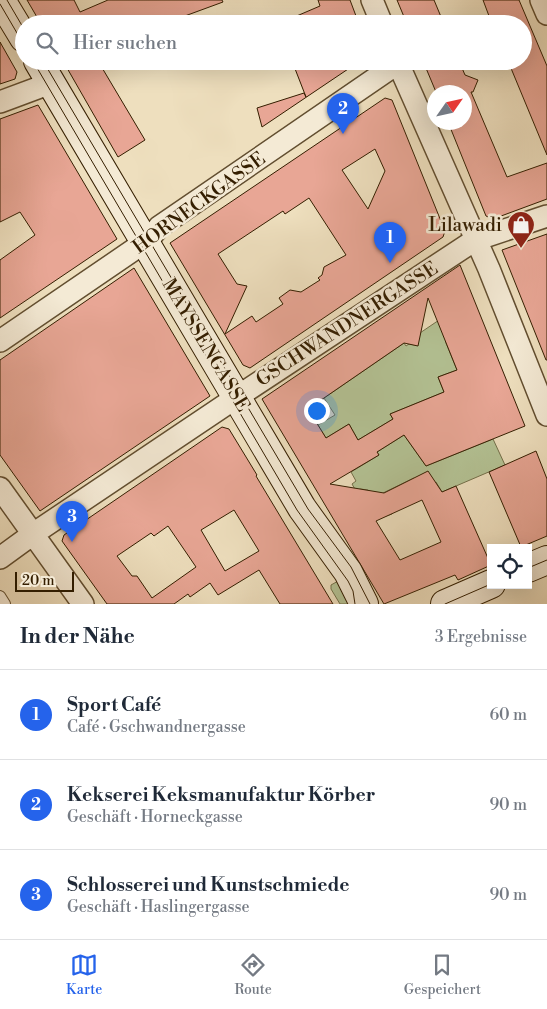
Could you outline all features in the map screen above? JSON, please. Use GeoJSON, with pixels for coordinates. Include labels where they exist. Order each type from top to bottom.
{"type":"FeatureCollection","features":[{"type":"Feature","properties":{"kind":"street"},"geometry":{"type":"LineString","coordinates":[[1,0],[15,23]]}},
{"type":"Feature","properties":{"kind":"street"},"geometry":{"type":"LineString","coordinates":[[372,0],[378,15]]}},
{"type":"Feature","properties":{"kind":"street"},"geometry":{"type":"LineString","coordinates":[[541,0],[547,14]]}},
{"type":"Feature","properties":{"kind":"street","name":"HORNECKGASSE"},"geometry":{"type":"LineString","coordinates":[[0,341],[145,242],[159,227],[385,70]]}},
{"type":"Feature","properties":{"kind":"street"},"geometry":{"type":"LineString","coordinates":[[401,70],[489,269],[547,415]]}},
{"type":"Feature","properties":{"kind":"street"},"geometry":{"type":"LineString","coordinates":[[0,102],[44,72]]}},
{"type":"Feature","properties":{"kind":"street","name":"MAYSSENGASSE"},"geometry":{"type":"LineString","coordinates":[[44,72],[302,508],[348,572],[364,604]]}},
{"type":"Feature","properties":{"kind":"street","name":"GSCHWANDNERGASSE"},"geometry":{"type":"LineString","coordinates":[[0,558],[236,397],[475,240],[547,216]]}},
{"type":"Feature","properties":{"kind":"street"},"geometry":{"type":"LineString","coordinates":[[0,488],[77,600]]}},
{"type":"Feature","properties":{"kind":"street"},"geometry":{"type":"LineString","coordinates":[[532,566],[547,560]]}},
{"type":"Feature","properties":{"kind":"street"},"geometry":{"type":"LineString","coordinates":[[446,604],[487,586]]}},
{"type":"Feature","properties":{"kind":"lane"},"geometry":{"type":"LineString","coordinates":[[0,596],[5,604]]}},
{"type":"Feature","properties":{"kind":"green space"},"geometry":{"type":"Polygon","coordinates":[[[442,318],[446,343],[457,370],[438,377],[444,392],[390,414],[393,419],[358,440],[349,424],[326,438],[318,425],[335,415],[324,398],[404,343],[406,346],[409,344],[415,345],[417,335],[442,318]]]}},
{"type":"Feature","properties":{"kind":"green space"},"geometry":{"type":"Polygon","coordinates":[[[404,435],[426,466],[493,439],[505,465],[442,492],[436,482],[423,492],[414,478],[383,493],[392,514],[375,520],[368,490],[360,489],[356,491],[352,484],[356,481],[351,472],[379,455],[377,452],[404,435]]]}},
{"type":"Feature","properties":{"kind":"green space"},"geometry":{"type":"Polygon","coordinates":[[[340,580],[348,597],[348,604],[340,604],[331,589],[331,585],[340,580]]]}},
{"type":"Feature","properties":{"kind":"building"},"geometry":{"type":"Polygon","coordinates":[[[27,0],[74,0],[80,12],[108,0],[222,0],[223,2],[188,15],[36,15],[27,0]]]}},
{"type":"Feature","properties":{"kind":"building"},"geometry":{"type":"Polygon","coordinates":[[[318,0],[350,0],[356,15],[299,15],[320,6],[318,0]]]}},
{"type":"Feature","properties":{"kind":"building"},"geometry":{"type":"Polygon","coordinates":[[[397,0],[434,0],[440,15],[403,15],[397,0]]]}},
{"type":"Feature","properties":{"kind":"building"},"geometry":{"type":"Polygon","coordinates":[[[483,0],[519,0],[525,15],[489,15],[483,0]]]}},
{"type":"Feature","properties":{"kind":"building"},"geometry":{"type":"Polygon","coordinates":[[[532,31],[547,66],[547,155],[512,70],[532,70],[532,31]]]}},
{"type":"Feature","properties":{"kind":"building"},"geometry":{"type":"Polygon","coordinates":[[[0,42],[17,72],[15,79],[0,84],[0,42]]]}},
{"type":"Feature","properties":{"kind":"building"},"geometry":{"type":"Polygon","coordinates":[[[68,70],[103,70],[145,140],[118,157],[68,70]]]}},
{"type":"Feature","properties":{"kind":"building"},"geometry":{"type":"Polygon","coordinates":[[[296,70],[347,70],[262,127],[257,108],[304,93],[306,97],[296,70]]]}},
{"type":"Feature","properties":{"kind":"building"},"geometry":{"type":"Polygon","coordinates":[[[427,70],[463,70],[465,75],[478,80],[473,92],[472,85],[433,85],[427,70]]]}},
{"type":"Feature","properties":{"kind":"building"},"geometry":{"type":"Polygon","coordinates":[[[472,94],[507,177],[547,163],[547,199],[493,219],[486,216],[451,130],[472,130],[472,94]]]}},
{"type":"Feature","properties":{"kind":"building"},"geometry":{"type":"Polygon","coordinates":[[[385,98],[392,100],[445,231],[443,237],[250,368],[243,365],[170,243],[385,98]],[[375,149],[342,170],[368,209],[385,171],[375,149]],[[309,198],[285,214],[283,211],[218,254],[237,284],[247,286],[225,334],[252,316],[256,322],[283,304],[279,298],[290,290],[301,292],[320,280],[318,278],[322,275],[324,267],[346,255],[309,198]]]}},
{"type":"Feature","properties":{"kind":"building"},"geometry":{"type":"Polygon","coordinates":[[[38,105],[117,239],[0,318],[0,260],[35,235],[20,212],[0,222],[0,119],[38,105]]]}},
{"type":"Feature","properties":{"kind":"building"},"geometry":{"type":"Polygon","coordinates":[[[547,234],[547,360],[546,360],[502,250],[547,234]]]}},
{"type":"Feature","properties":{"kind":"building"},"geometry":{"type":"Polygon","coordinates":[[[460,265],[525,426],[426,466],[404,435],[377,452],[379,455],[330,484],[384,493],[428,471],[442,492],[456,486],[487,556],[487,567],[458,580],[455,575],[384,604],[262,399],[460,265]],[[428,298],[418,346],[404,343],[308,409],[326,438],[349,424],[358,440],[393,419],[390,414],[444,392],[438,377],[457,370],[428,298]],[[422,500],[376,521],[400,560],[441,542],[422,500]]]}},
{"type":"Feature","properties":{"kind":"building"},"geometry":{"type":"Polygon","coordinates":[[[134,268],[210,396],[40,511],[0,455],[0,360],[134,268]]]}},
{"type":"Feature","properties":{"kind":"building"},"geometry":{"type":"Polygon","coordinates":[[[222,427],[229,429],[333,604],[280,604],[259,570],[218,595],[210,583],[190,597],[188,594],[174,604],[107,604],[62,541],[64,535],[222,427]],[[234,510],[201,530],[225,571],[259,551],[234,510]],[[168,526],[154,536],[151,533],[117,556],[132,576],[137,576],[152,598],[196,567],[168,526]]]}},
{"type":"Feature","properties":{"kind":"building"},"geometry":{"type":"Polygon","coordinates":[[[536,451],[547,479],[547,536],[528,544],[520,544],[489,472],[536,451]]]}},
{"type":"Feature","properties":{"kind":"tram line"},"geometry":{"type":"LineString","coordinates":[[7,0],[16,15]]}},
{"type":"Feature","properties":{"kind":"tram line"},"geometry":{"type":"LineString","coordinates":[[0,4],[15,30]]}},
{"type":"Feature","properties":{"kind":"tram line"},"geometry":{"type":"LineString","coordinates":[[38,70],[297,510],[348,581],[353,591],[355,604]]}},
{"type":"Feature","properties":{"kind":"tram line"},"geometry":{"type":"LineString","coordinates":[[48,70],[308,509],[351,567],[370,604]]}},
{"type":"Feature","properties":{"kind":"tram line"},"geometry":{"type":"LineString","coordinates":[[532,566],[547,560]]}},
{"type":"Feature","properties":{"kind":"tram line"},"geometry":{"type":"LineString","coordinates":[[445,604],[487,586]]}},
{"type":"Feature","properties":{"kind":"place","name":"Kekserei Keksmanufaktur Körber"},"geometry":{"type":"Point","coordinates":[343,134]}},
{"type":"Feature","properties":{"kind":"place","name":"Lilawadi"},"geometry":{"type":"Point","coordinates":[521,249]}},
{"type":"Feature","properties":{"kind":"place","name":"Sport Café"},"geometry":{"type":"Point","coordinates":[390,263]}},
{"type":"Feature","properties":{"kind":"place","name":"Schlosserei und Kunstschmiede"},"geometry":{"type":"Point","coordinates":[72,542]}}]}
